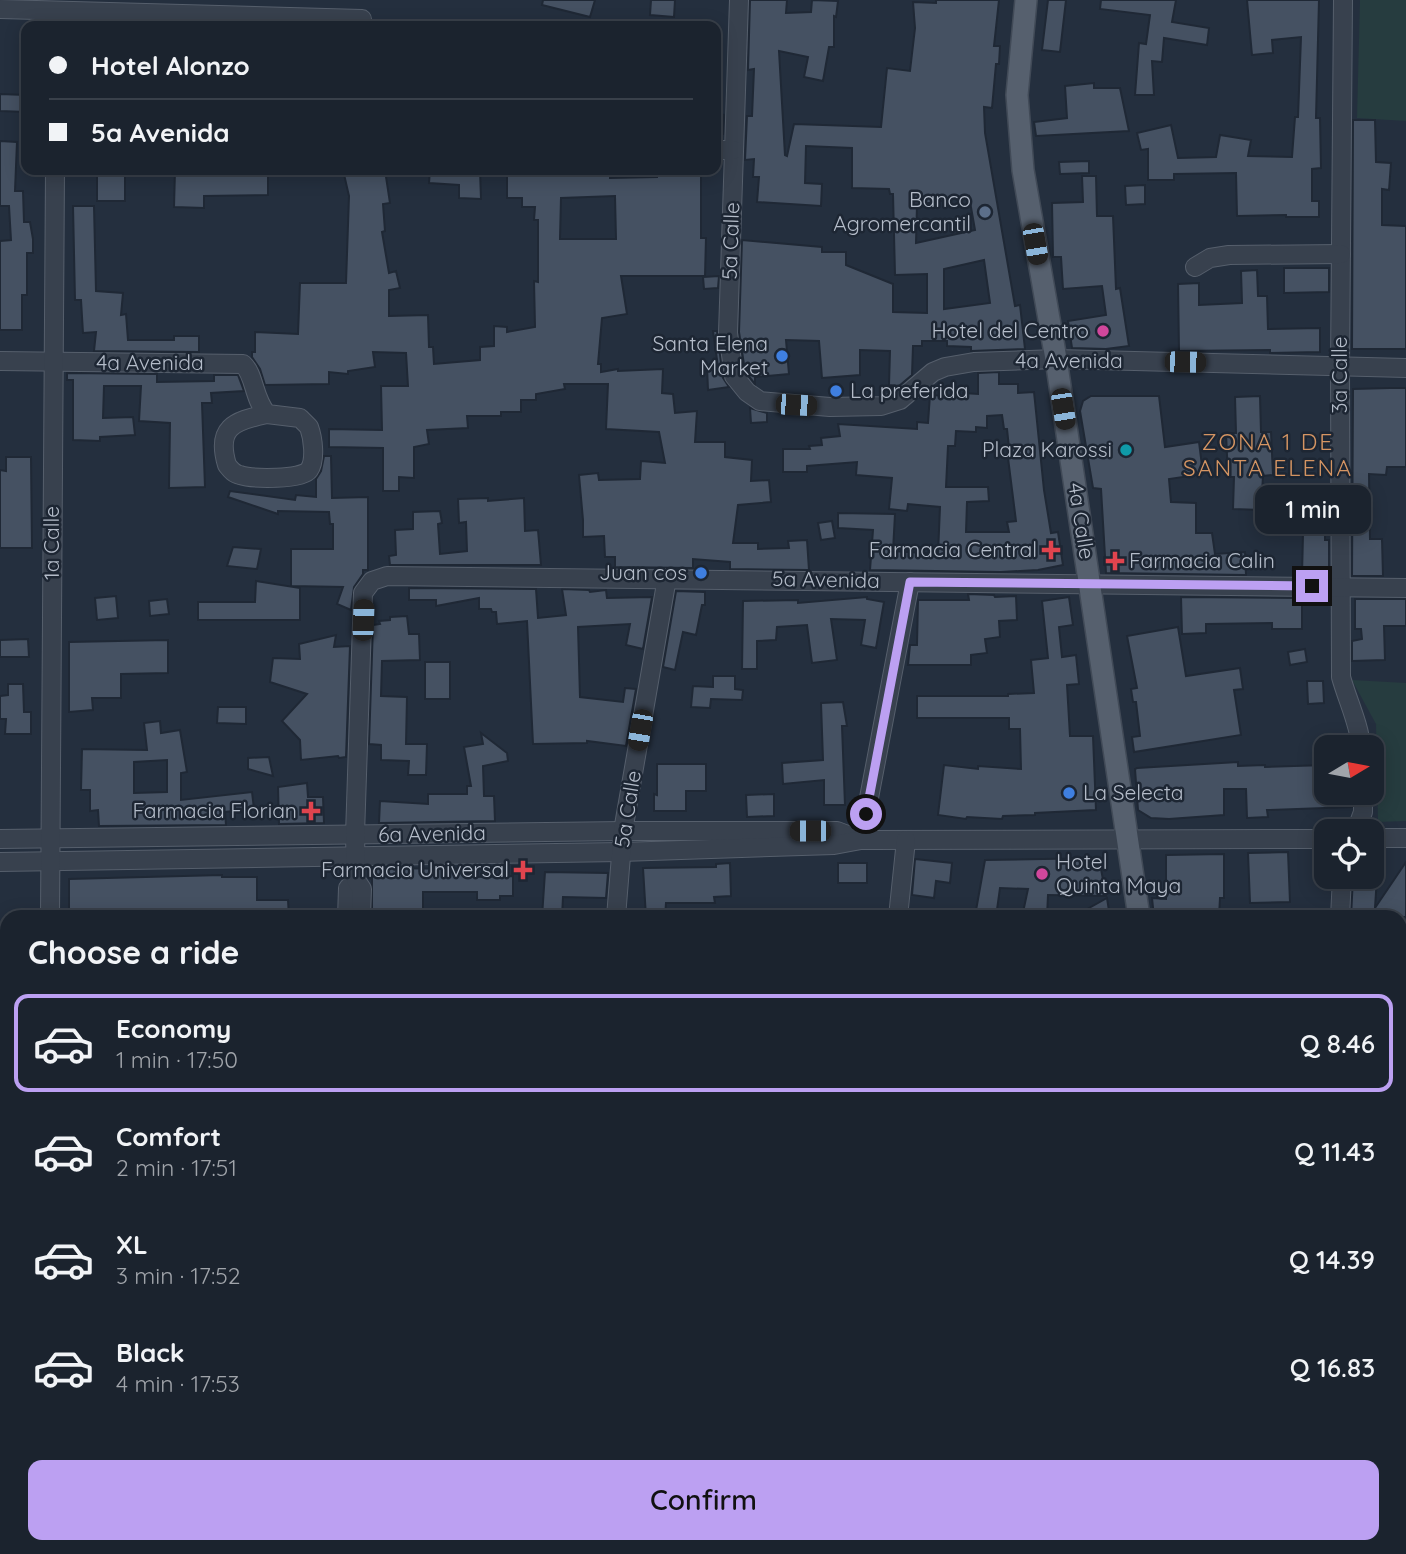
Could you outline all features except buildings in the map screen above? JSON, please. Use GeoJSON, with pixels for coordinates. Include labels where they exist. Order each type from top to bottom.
{"type":"FeatureCollection","features":[{"type":"Feature","properties":{"kind":"main road","name":"4a Calle"},"geometry":{"type":"LineString","coordinates":[[1026,0],[1017,95],[1023,170],[1056,359],[1138,910]]}},
{"type":"Feature","properties":{"kind":"street"},"geometry":{"type":"LineString","coordinates":[[362,0],[362,21]]}},
{"type":"Feature","properties":{"kind":"street","name":"5a Calle"},"geometry":{"type":"LineString","coordinates":[[738,0],[725,150],[728,333],[734,376],[747,392]]}},
{"type":"Feature","properties":{"kind":"street","name":"3a Calle"},"geometry":{"type":"LineString","coordinates":[[1343,0],[1341,677],[1361,735]]}},
{"type":"Feature","properties":{"kind":"street"},"geometry":{"type":"LineString","coordinates":[[0,9],[332,21]]}},
{"type":"Feature","properties":{"kind":"street","name":"1a Calle"},"geometry":{"type":"LineString","coordinates":[[50,910],[55,175]]}},
{"type":"Feature","properties":{"kind":"street"},"geometry":{"type":"LineString","coordinates":[[1195,267],[1210,258],[1229,255],[1341,254]]}},
{"type":"Feature","properties":{"kind":"street","name":"4a Avenida"},"geometry":{"type":"LineString","coordinates":[[747,392],[760,401],[796,405],[881,406],[900,400],[933,372],[945,367],[974,362],[1056,359],[1406,368]]}},
{"type":"Feature","properties":{"kind":"street","name":"4a Avenida"},"geometry":{"type":"LineString","coordinates":[[0,362],[237,362],[247,367],[258,401],[267,414]]}},
{"type":"Feature","properties":{"kind":"street"},"geometry":{"type":"LineString","coordinates":[[267,414],[300,418],[309,427],[312,455],[311,467],[307,473],[293,478],[242,476],[227,465],[223,440],[226,430],[235,424],[267,414]]}},
{"type":"Feature","properties":{"kind":"street","name":"5a Avenida"},"geometry":{"type":"LineString","coordinates":[[355,835],[363,593],[372,581],[387,576],[1406,588]]}},
{"type":"Feature","properties":{"kind":"street","name":"5a Calle"},"geometry":{"type":"LineString","coordinates":[[617,910],[623,831],[667,578]]}},
{"type":"Feature","properties":{"kind":"street"},"geometry":{"type":"LineString","coordinates":[[861,840],[910,582]]}},
{"type":"Feature","properties":{"kind":"street","name":"6a Avenida"},"geometry":{"type":"LineString","coordinates":[[0,839],[837,831],[861,840]]}},
{"type":"Feature","properties":{"kind":"street"},"geometry":{"type":"LineString","coordinates":[[355,835],[356,880],[362,889],[361,910]]}},
{"type":"Feature","properties":{"kind":"street"},"geometry":{"type":"LineString","coordinates":[[1384,838],[1406,838]]}},
{"type":"Feature","properties":{"kind":"street","name":"6a Avenida"},"geometry":{"type":"LineString","coordinates":[[0,862],[621,852],[834,845],[861,840],[1314,839]]}},
{"type":"Feature","properties":{"kind":"street"},"geometry":{"type":"LineString","coordinates":[[899,910],[905,840]]}},
{"type":"Feature","properties":{"kind":"street"},"geometry":{"type":"LineString","coordinates":[[347,910],[348,888],[356,880]]}},
{"type":"Feature","properties":{"kind":"street"},"geometry":{"type":"LineString","coordinates":[[1340,910],[1341,889]]}},
{"type":"Feature","properties":{"kind":"green space"},"geometry":{"type":"Polygon","coordinates":[[[1360,0],[1406,0],[1406,121],[1357,118],[1360,0]]]}},
{"type":"Feature","properties":{"kind":"green space"},"geometry":{"type":"Polygon","coordinates":[[[1352,680],[1406,683],[1406,821],[1384,822],[1384,819],[1378,819],[1378,805],[1384,805],[1384,735],[1376,735],[1376,724],[1352,680]]]}},
{"type":"Feature","properties":{"kind":"place","name":"Banco Agromercantil"},"geometry":{"type":"Point","coordinates":[985,212]}},
{"type":"Feature","properties":{"kind":"place","name":"Hotel del Centro"},"geometry":{"type":"Point","coordinates":[1103,331]}},
{"type":"Feature","properties":{"kind":"place","name":"Santa Elena Market"},"geometry":{"type":"Point","coordinates":[782,356]}},
{"type":"Feature","properties":{"kind":"place","name":"La preferida"},"geometry":{"type":"Point","coordinates":[836,391]}},
{"type":"Feature","properties":{"kind":"place","name":"Plaza Karossi"},"geometry":{"type":"Point","coordinates":[1126,450]}},
{"type":"Feature","properties":{"kind":"place","name":"Farmacia Central"},"geometry":{"type":"Point","coordinates":[1051,550]}},
{"type":"Feature","properties":{"kind":"place","name":"Farmacia Calin"},"geometry":{"type":"Point","coordinates":[1115,561]}},
{"type":"Feature","properties":{"kind":"place","name":"Juan cos"},"geometry":{"type":"Point","coordinates":[701,573]}},
{"type":"Feature","properties":{"kind":"place","name":"La Selecta"},"geometry":{"type":"Point","coordinates":[1069,793]}},
{"type":"Feature","properties":{"kind":"place","name":"Farmacia Florian"},"geometry":{"type":"Point","coordinates":[311,811]}},
{"type":"Feature","properties":{"kind":"place","name":"Farmacia Universal"},"geometry":{"type":"Point","coordinates":[523,870]}},
{"type":"Feature","properties":{"kind":"place","name":"Hotel Quinta Maya"},"geometry":{"type":"Point","coordinates":[1042,874]}},
{"type":"Feature","properties":{"kind":"district","name":"ZONA 1 DE SANTA ELENA"},"geometry":{"type":"Point","coordinates":[1268,455]}},
{"type":"Feature","properties":{"kind":"route"},"geometry":{"type":"LineString","coordinates":[[866,814],[910,582],[1312,586]]}}]}
